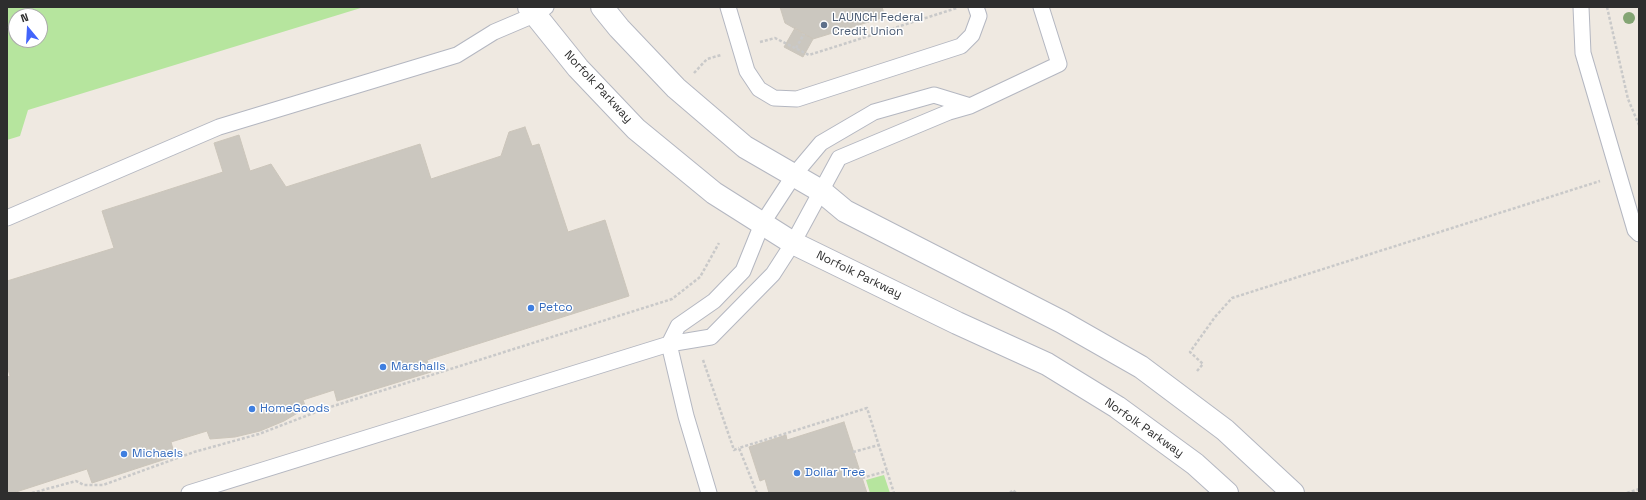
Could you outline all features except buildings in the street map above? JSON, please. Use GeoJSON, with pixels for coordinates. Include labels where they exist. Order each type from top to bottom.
{"type":"FeatureCollection","features":[{"type":"Feature","properties":{"kind":"street"},"geometry":{"type":"LineString","coordinates":[[602,7],[619,28],[676,88],[745,147],[821,191],[845,211],[1062,322],[1141,367],[1225,430],[1293,493]]}},
{"type":"Feature","properties":{"kind":"street","name":"Norfolk Parkway"},"geometry":{"type":"LineString","coordinates":[[536,10],[578,68],[636,129],[714,193],[793,243],[957,323],[1047,364],[1117,407],[1195,464],[1227,493]]}},
{"type":"Feature","properties":{"kind":"lane"},"geometry":{"type":"LineString","coordinates":[[728,7],[747,71],[759,89],[774,98],[797,99],[961,46],[972,35],[979,16],[976,7]]}},
{"type":"Feature","properties":{"kind":"lane"},"geometry":{"type":"LineString","coordinates":[[189,493],[669,344],[710,337],[773,274],[793,243],[839,158],[949,112],[970,106],[1059,64],[1041,7]]}},
{"type":"Feature","properties":{"kind":"lane"},"geometry":{"type":"LineString","coordinates":[[1581,7],[1582,53],[1635,230],[1639,234]]}},
{"type":"Feature","properties":{"kind":"lane"},"geometry":{"type":"LineString","coordinates":[[7,218],[219,127],[457,55],[494,32],[536,10]]}},
{"type":"Feature","properties":{"kind":"lane"},"geometry":{"type":"LineString","coordinates":[[709,493],[686,416],[669,344],[678,326],[714,300],[743,272],[762,224],[794,175],[821,143],[874,112],[934,95],[970,106]]}},
{"type":"Feature","properties":{"kind":"path"},"geometry":{"type":"LineString","coordinates":[[1607,7],[1628,99],[1639,125]]}},
{"type":"Feature","properties":{"kind":"path"},"geometry":{"type":"LineString","coordinates":[[694,73],[707,59],[775,38],[809,55],[954,8],[960,8]]}},
{"type":"Feature","properties":{"kind":"path"},"geometry":{"type":"LineString","coordinates":[[796,48],[804,34]]}},
{"type":"Feature","properties":{"kind":"path"},"geometry":{"type":"LineString","coordinates":[[1197,371],[1203,364],[1190,352],[1215,317],[1232,298],[1619,175]]}},
{"type":"Feature","properties":{"kind":"path"},"geometry":{"type":"LineString","coordinates":[[32,493],[76,481],[84,485],[103,485],[194,452],[259,434],[324,409],[672,299],[700,277],[720,243]]}},
{"type":"Feature","properties":{"kind":"path"},"geometry":{"type":"LineString","coordinates":[[667,300],[681,323]]}},
{"type":"Feature","properties":{"kind":"path"},"geometry":{"type":"LineString","coordinates":[[691,340],[704,363],[734,450],[867,408],[894,493]]}},
{"type":"Feature","properties":{"kind":"path"},"geometry":{"type":"LineString","coordinates":[[854,452],[879,445]]}},
{"type":"Feature","properties":{"kind":"path"},"geometry":{"type":"LineString","coordinates":[[740,448],[757,493]]}},
{"type":"Feature","properties":{"kind":"path"},"geometry":{"type":"LineString","coordinates":[[862,478],[887,470]]}},
{"type":"Feature","properties":{"kind":"path"},"geometry":{"type":"LineString","coordinates":[[1627,493],[1639,489]]}},
{"type":"Feature","properties":{"kind":"path"},"geometry":{"type":"LineString","coordinates":[[1010,493],[1013,490],[1016,493]]}},
{"type":"Feature","properties":{"kind":"green space"},"geometry":{"type":"Polygon","coordinates":[[[7,7],[364,7],[28,110],[20,136],[7,140],[7,7]]]}},
{"type":"Feature","properties":{"kind":"green space"},"geometry":{"type":"Polygon","coordinates":[[[884,475],[890,493],[870,493],[866,480],[884,475]]]}},
{"type":"Feature","properties":{"kind":"place","name":"LAUNCH Federal Credit Union"},"geometry":{"type":"Point","coordinates":[824,25]}},
{"type":"Feature","properties":{"kind":"place","name":"Petco"},"geometry":{"type":"Point","coordinates":[531,308]}},
{"type":"Feature","properties":{"kind":"place","name":"Marshalls"},"geometry":{"type":"Point","coordinates":[383,367]}},
{"type":"Feature","properties":{"kind":"place","name":"HomeGoods"},"geometry":{"type":"Point","coordinates":[252,409]}},
{"type":"Feature","properties":{"kind":"place","name":"Michaels"},"geometry":{"type":"Point","coordinates":[124,454]}},
{"type":"Feature","properties":{"kind":"place","name":"Dollar Tree"},"geometry":{"type":"Point","coordinates":[797,473]}}]}
